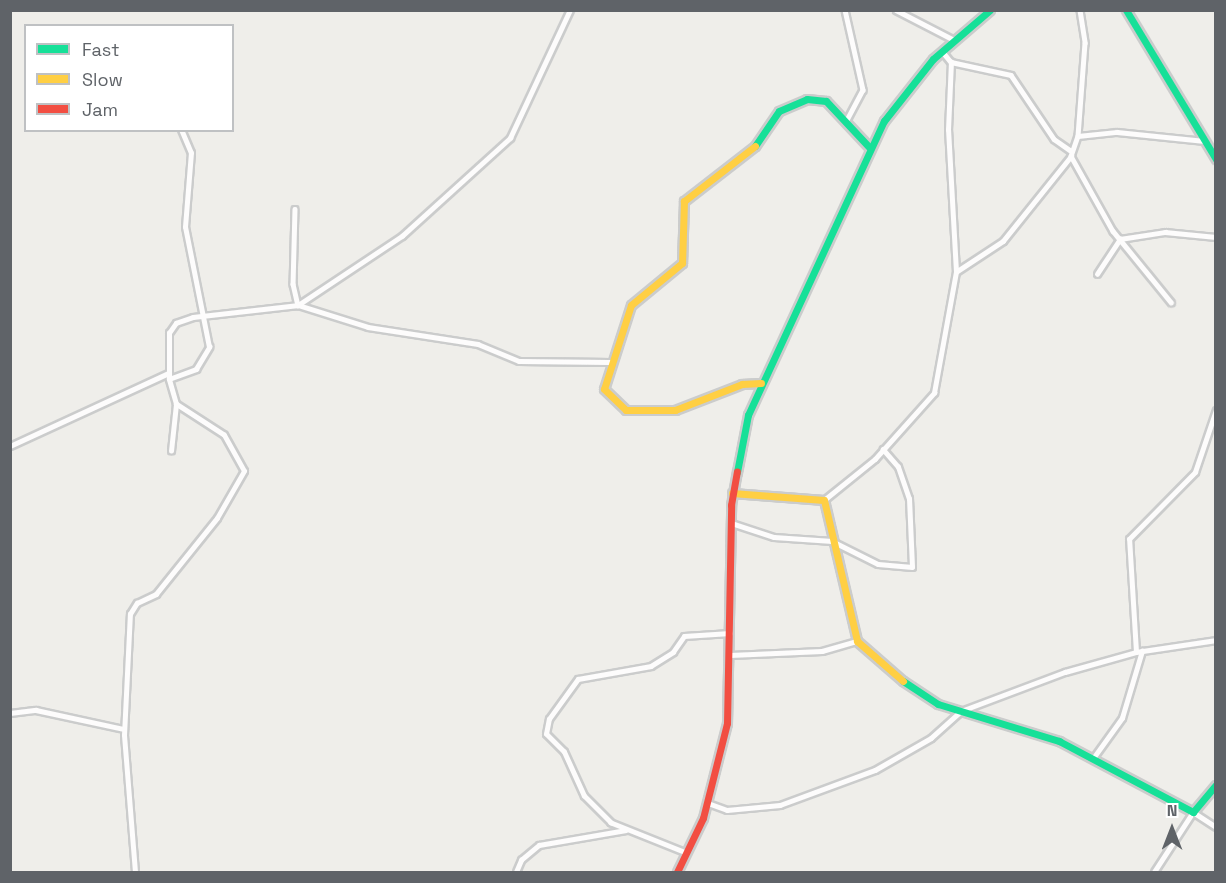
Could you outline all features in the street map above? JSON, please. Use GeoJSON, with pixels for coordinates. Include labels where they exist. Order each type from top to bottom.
{"type":"FeatureCollection","features":[{"type":"Feature","properties":{"kind":"street"},"geometry":{"type":"LineString","coordinates":[[298,305],[402,236],[503,145],[570,10]]}},
{"type":"Feature","properties":{"kind":"street"},"geometry":{"type":"LineString","coordinates":[[845,10],[863,90],[846,122]]}},
{"type":"Feature","properties":{"kind":"street"},"geometry":{"type":"LineString","coordinates":[[896,10],[955,40]]}},
{"type":"Feature","properties":{"kind":"street"},"geometry":{"type":"LineString","coordinates":[[677,873],[708,803],[727,723],[732,493],[761,383],[869,147],[906,88],[942,51],[990,10]]}},
{"type":"Feature","properties":{"kind":"street"},"geometry":{"type":"LineString","coordinates":[[956,272],[982,259],[1015,230],[1070,153],[1078,136],[1084,43],[1080,10]]}},
{"type":"Feature","properties":{"kind":"street"},"geometry":{"type":"LineString","coordinates":[[1126,10],[1215,159]]}},
{"type":"Feature","properties":{"kind":"street"},"geometry":{"type":"LineString","coordinates":[[942,51],[951,62],[1011,75],[1054,139],[1070,153],[1120,239],[1171,302]]}},
{"type":"Feature","properties":{"kind":"street"},"geometry":{"type":"LineString","coordinates":[[732,493],[824,500],[884,450],[931,400],[956,272],[948,141],[951,62]]}},
{"type":"Feature","properties":{"kind":"street"},"geometry":{"type":"LineString","coordinates":[[761,383],[742,384],[675,410],[626,410],[604,389],[609,362],[631,305],[682,263],[684,201],[751,152],[772,119],[790,105],[818,98],[846,122],[869,147]]}},
{"type":"Feature","properties":{"kind":"street"},"geometry":{"type":"LineString","coordinates":[[169,379],[187,375],[202,361],[209,347],[207,316],[186,227],[191,153],[182,132]]}},
{"type":"Feature","properties":{"kind":"street"},"geometry":{"type":"LineString","coordinates":[[1078,136],[1117,132],[1205,141]]}},
{"type":"Feature","properties":{"kind":"street"},"geometry":{"type":"LineString","coordinates":[[295,209],[293,284],[298,305]]}},
{"type":"Feature","properties":{"kind":"street"},"geometry":{"type":"LineString","coordinates":[[1097,274],[1120,239],[1165,232],[1215,237]]}},
{"type":"Feature","properties":{"kind":"street"},"geometry":{"type":"LineString","coordinates":[[171,451],[176,404],[169,379],[171,329],[180,321],[298,305],[368,327],[478,344],[519,361],[609,362]]}},
{"type":"Feature","properties":{"kind":"street"},"geometry":{"type":"LineString","coordinates":[[10,446],[169,373]]}},
{"type":"Feature","properties":{"kind":"street"},"geometry":{"type":"LineString","coordinates":[[135,873],[124,729],[130,614],[137,603],[156,594],[217,518],[244,471],[224,435],[176,404]]}},
{"type":"Feature","properties":{"kind":"street"},"geometry":{"type":"LineString","coordinates":[[1136,652],[1129,539],[1195,472],[1215,410]]}},
{"type":"Feature","properties":{"kind":"street"},"geometry":{"type":"LineString","coordinates":[[730,522],[774,537],[832,541],[878,564],[898,569],[915,563],[909,499],[898,467],[884,450]]}},
{"type":"Feature","properties":{"kind":"street"},"geometry":{"type":"LineString","coordinates":[[824,500],[857,641],[884,668],[938,704],[1094,757],[1193,812],[1215,827]]}},
{"type":"Feature","properties":{"kind":"street"},"geometry":{"type":"LineString","coordinates":[[686,853],[611,823],[584,796],[564,752],[546,734],[549,719],[578,679],[651,666],[673,652],[684,636],[730,633]]}},
{"type":"Feature","properties":{"kind":"street"},"geometry":{"type":"LineString","coordinates":[[708,803],[720,810],[759,807],[818,792],[913,749],[962,711],[1065,672],[1136,652],[1215,640]]}},
{"type":"Feature","properties":{"kind":"street"},"geometry":{"type":"LineString","coordinates":[[730,656],[822,651],[857,641]]}},
{"type":"Feature","properties":{"kind":"street"},"geometry":{"type":"LineString","coordinates":[[1094,757],[1122,718],[1142,651]]}},
{"type":"Feature","properties":{"kind":"street"},"geometry":{"type":"LineString","coordinates":[[10,713],[36,711],[124,729]]}},
{"type":"Feature","properties":{"kind":"street"},"geometry":{"type":"LineString","coordinates":[[1154,873],[1193,812],[1215,785]]}},
{"type":"Feature","properties":{"kind":"street"},"geometry":{"type":"LineString","coordinates":[[516,873],[521,860],[539,845],[629,829]]}},
{"type":"Feature","properties":{"kind":"traffic: fast"},"geometry":{"type":"LineString","coordinates":[[737,472],[748,415],[884,121],[933,59],[990,10]]}},
{"type":"Feature","properties":{"kind":"traffic: fast"},"geometry":{"type":"LineString","coordinates":[[1126,10],[1216,159]]}},
{"type":"Feature","properties":{"kind":"traffic: fast"},"geometry":{"type":"LineString","coordinates":[[755,146],[779,111],[807,99],[826,101],[869,147]]}},
{"type":"Feature","properties":{"kind":"traffic: fast"},"geometry":{"type":"LineString","coordinates":[[903,681],[938,704],[1059,741],[1193,812],[1216,785]]}},
{"type":"Feature","properties":{"kind":"traffic: slow"},"geometry":{"type":"LineString","coordinates":[[755,146],[684,201],[682,263],[631,305],[604,389],[626,410],[675,410],[742,384],[761,383]]}},
{"type":"Feature","properties":{"kind":"traffic: slow"},"geometry":{"type":"LineString","coordinates":[[732,493],[824,500],[857,641],[903,681]]}},
{"type":"Feature","properties":{"kind":"traffic: jam"},"geometry":{"type":"LineString","coordinates":[[677,872],[703,818],[727,723],[731,505],[737,472]]}}]}
